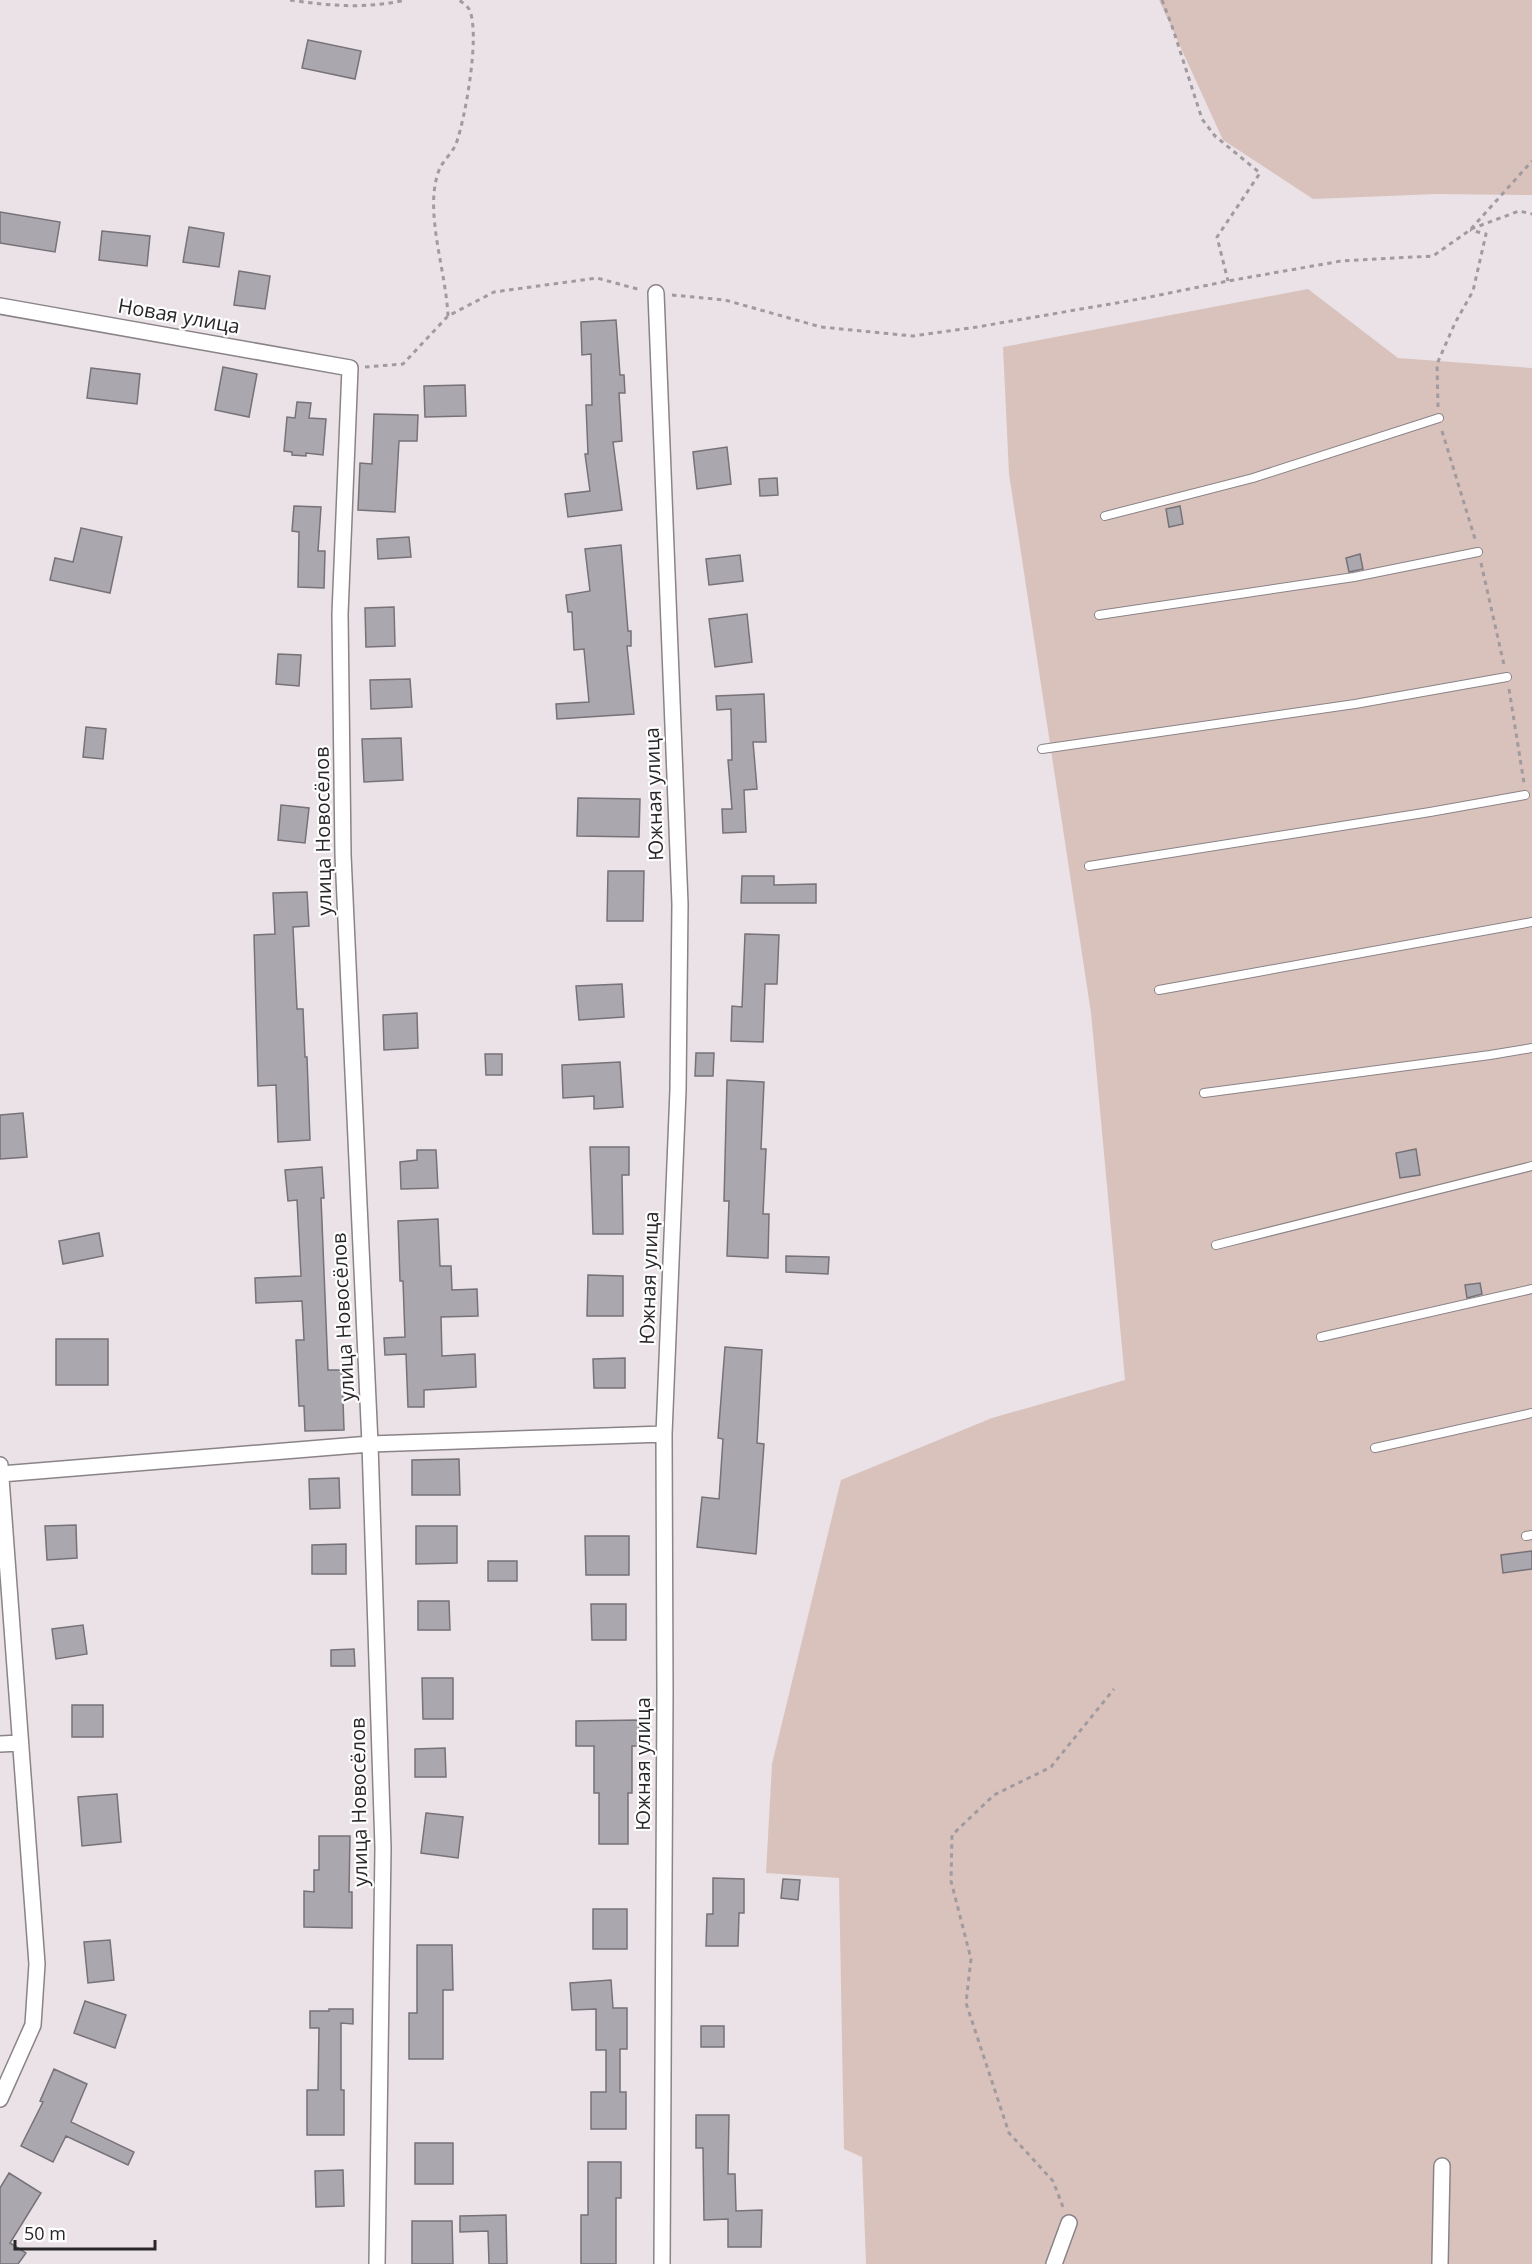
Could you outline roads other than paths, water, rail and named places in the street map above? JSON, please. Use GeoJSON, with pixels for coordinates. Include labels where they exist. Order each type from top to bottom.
{"type":"FeatureCollection","features":[{"type":"Feature","properties":{"kind":"street","name":"Южная улица"},"geometry":{"type":"LineString","coordinates":[[656,293],[680,904],[678,1090],[664,1434],[662,2264]]}},
{"type":"Feature","properties":{"kind":"street","name":"Новая улица"},"geometry":{"type":"LineString","coordinates":[[0,306],[350,368]]}},
{"type":"Feature","properties":{"kind":"street","name":"улица Новосёлов"},"geometry":{"type":"LineString","coordinates":[[350,368],[340,614],[343,855],[370,1444],[383,1848],[377,2264]]}},
{"type":"Feature","properties":{"kind":"street"},"geometry":{"type":"LineString","coordinates":[[0,2099],[33,2025],[36,1964],[1,1469],[370,1444],[664,1434]]}},
{"type":"Feature","properties":{"kind":"street"},"geometry":{"type":"LineString","coordinates":[[0,1744],[20,1743]]}},
{"type":"Feature","properties":{"kind":"street"},"geometry":{"type":"LineString","coordinates":[[1440,2264],[1442,2166]]}},
{"type":"Feature","properties":{"kind":"street"},"geometry":{"type":"LineString","coordinates":[[1054,2264],[1069,2223]]}},
{"type":"Feature","properties":{"kind":"lane"},"geometry":{"type":"LineString","coordinates":[[1105,516],[1252,478],[1439,418]]}},
{"type":"Feature","properties":{"kind":"lane"},"geometry":{"type":"LineString","coordinates":[[1099,615],[1354,577],[1478,552]]}},
{"type":"Feature","properties":{"kind":"lane"},"geometry":{"type":"LineString","coordinates":[[1042,749],[1356,704],[1507,677]]}},
{"type":"Feature","properties":{"kind":"lane"},"geometry":{"type":"LineString","coordinates":[[1089,866],[1526,795]]}},
{"type":"Feature","properties":{"kind":"lane"},"geometry":{"type":"LineString","coordinates":[[1159,990],[1532,921]]}},
{"type":"Feature","properties":{"kind":"lane"},"geometry":{"type":"LineString","coordinates":[[1204,1093],[1490,1055],[1532,1047]]}},
{"type":"Feature","properties":{"kind":"lane"},"geometry":{"type":"LineString","coordinates":[[1216,1245],[1532,1166]]}},
{"type":"Feature","properties":{"kind":"lane"},"geometry":{"type":"LineString","coordinates":[[1321,1337],[1532,1289]]}},
{"type":"Feature","properties":{"kind":"lane"},"geometry":{"type":"LineString","coordinates":[[1375,1448],[1532,1413]]}}]}
